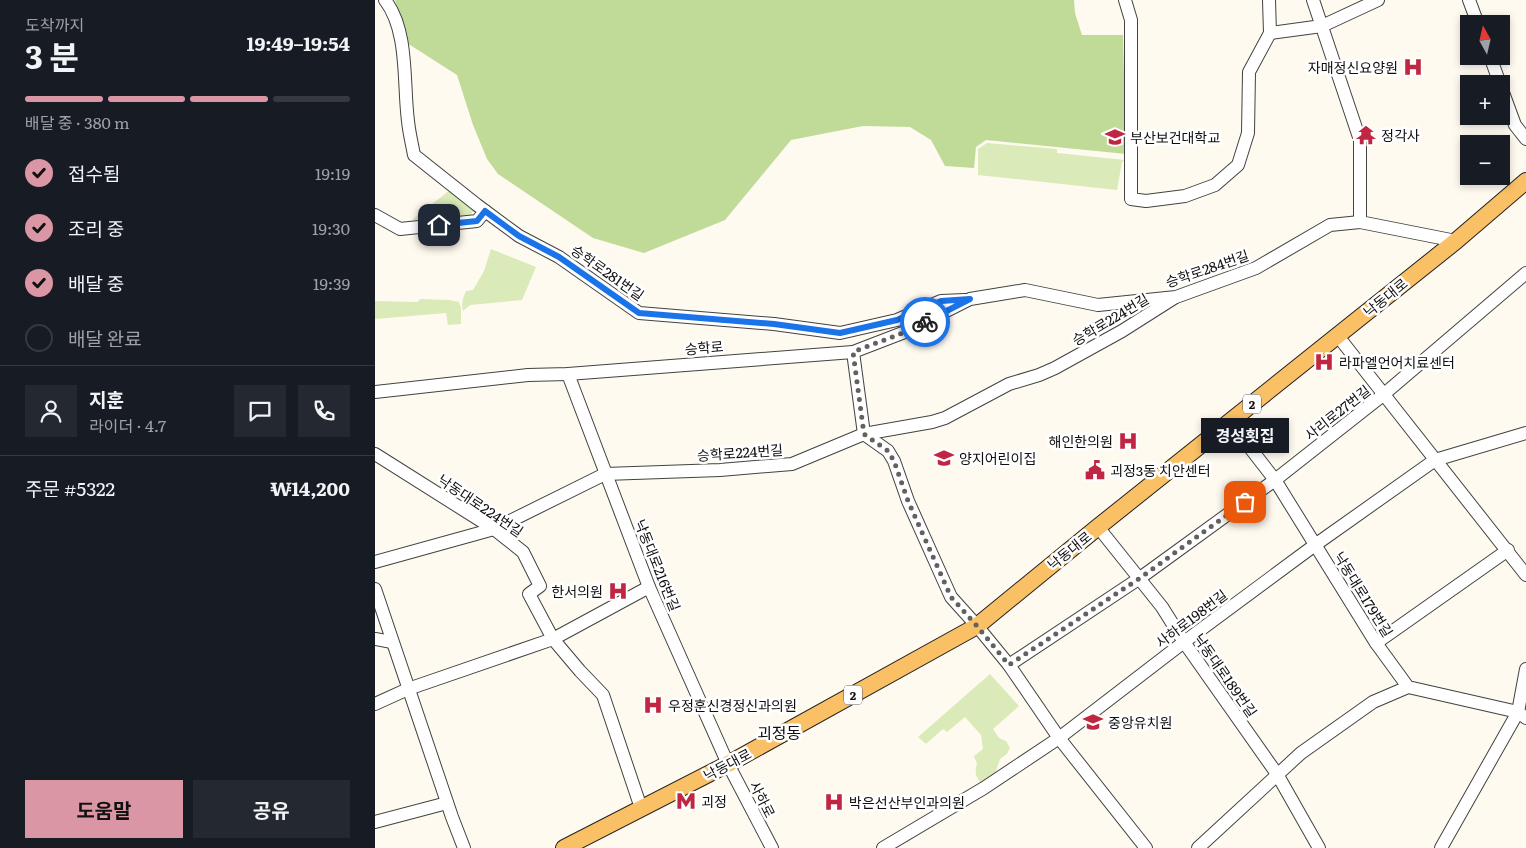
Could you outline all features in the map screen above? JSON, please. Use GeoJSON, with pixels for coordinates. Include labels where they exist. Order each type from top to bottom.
{"type":"FeatureCollection","features":[{"type":"Feature","properties":{"kind":"main road","name":"낙동대로"},"geometry":{"type":"LineString","coordinates":[[564,848],[728,764],[977,626],[1456,241],[1526,181]]}},
{"type":"Feature","properties":{"kind":"street","name":"승학로281번길"},"geometry":{"type":"LineString","coordinates":[[385,0],[393,10],[402,46],[408,122],[414,155],[519,236],[559,257],[639,313],[774,324],[840,333],[897,320],[941,301],[970,299]]}},
{"type":"Feature","properties":{"kind":"street"},"geometry":{"type":"LineString","coordinates":[[1125,0],[1131,20],[1131,199],[1146,201],[1185,196],[1215,185],[1238,165],[1248,133],[1249,72],[1271,33],[1269,0]]}},
{"type":"Feature","properties":{"kind":"street"},"geometry":{"type":"LineString","coordinates":[[1313,0],[1360,140],[1359,222]]}},
{"type":"Feature","properties":{"kind":"street"},"geometry":{"type":"LineString","coordinates":[[1271,33],[1322,26],[1378,0]]}},
{"type":"Feature","properties":{"kind":"street"},"geometry":{"type":"LineString","coordinates":[[1469,0],[1475,15]]}},
{"type":"Feature","properties":{"kind":"street"},"geometry":{"type":"LineString","coordinates":[[1510,111],[1515,125],[1526,139]]}},
{"type":"Feature","properties":{"kind":"street"},"geometry":{"type":"LineString","coordinates":[[375,216],[400,229],[477,221],[485,211]]}},
{"type":"Feature","properties":{"kind":"street","name":"승학로284번길"},"geometry":{"type":"LineString","coordinates":[[1025,290],[1098,305],[1176,297],[1256,268],[1330,225],[1359,222],[1456,241]]}},
{"type":"Feature","properties":{"kind":"street","name":"사리로27번길"},"geometry":{"type":"LineString","coordinates":[[1009,665],[1140,578],[1275,480],[1383,395],[1526,273]]}},
{"type":"Feature","properties":{"kind":"street","name":"승학로"},"geometry":{"type":"LineString","coordinates":[[375,392],[528,375],[568,374],[853,352],[905,332],[970,299],[1025,290]]}},
{"type":"Feature","properties":{"kind":"street","name":"승학로224번길"},"geometry":{"type":"LineString","coordinates":[[375,562],[494,529],[605,474],[720,470],[792,464],[864,434],[945,418],[1009,384],[1039,376],[1055,368],[1122,331],[1176,297]]}},
{"type":"Feature","properties":{"kind":"street"},"geometry":{"type":"LineString","coordinates":[[1337,335],[1526,575]]}},
{"type":"Feature","properties":{"kind":"street"},"geometry":{"type":"LineString","coordinates":[[853,352],[864,434],[888,451],[894,461],[908,501],[941,579],[951,597],[1009,665],[1059,738],[1146,848]]}},
{"type":"Feature","properties":{"kind":"street","name":"낙동대로216번길"},"geometry":{"type":"LineString","coordinates":[[568,374],[649,587],[728,764]]}},
{"type":"Feature","properties":{"kind":"street","name":"낙동대로179번길"},"geometry":{"type":"LineString","coordinates":[[1230,422],[1275,480],[1376,643],[1408,687]]}},
{"type":"Feature","properties":{"kind":"street","name":"사하로198번길"},"geometry":{"type":"LineString","coordinates":[[883,848],[983,788],[1059,738],[1315,545],[1435,460],[1526,433]]}},
{"type":"Feature","properties":{"kind":"street","name":"낙동대로224번길"},"geometry":{"type":"LineString","coordinates":[[375,454],[494,529],[523,552],[540,586],[529,594],[553,639],[603,695],[641,808]]}},
{"type":"Feature","properties":{"kind":"street","name":"낙동대로189번길"},"geometry":{"type":"LineString","coordinates":[[1098,527],[1162,607],[1184,642],[1277,774],[1319,848]]}},
{"type":"Feature","properties":{"kind":"street"},"geometry":{"type":"LineString","coordinates":[[1376,643],[1507,550]]}},
{"type":"Feature","properties":{"kind":"street"},"geometry":{"type":"LineString","coordinates":[[375,704],[408,688],[553,639],[649,587]]}},
{"type":"Feature","properties":{"kind":"street"},"geometry":{"type":"LineString","coordinates":[[375,589],[464,848]]}},
{"type":"Feature","properties":{"kind":"street"},"geometry":{"type":"LineString","coordinates":[[375,639],[392,642]]}},
{"type":"Feature","properties":{"kind":"street"},"geometry":{"type":"LineString","coordinates":[[1441,848],[1522,715],[1526,669]]}},
{"type":"Feature","properties":{"kind":"street"},"geometry":{"type":"LineString","coordinates":[[1198,848],[1307,748],[1373,702],[1408,687],[1522,715]]}},
{"type":"Feature","properties":{"kind":"street","name":"사하로"},"geometry":{"type":"LineString","coordinates":[[728,764],[772,848]]}},
{"type":"Feature","properties":{"kind":"street"},"geometry":{"type":"LineString","coordinates":[[375,822],[447,803]]}},
{"type":"Feature","properties":{"kind":"green space"},"geometry":{"type":"Polygon","coordinates":[[[395,0],[1074,0],[1075,13],[1082,35],[1123,35],[1126,154],[986,140],[976,147],[974,168],[945,166],[931,140],[910,127],[863,126],[791,140],[725,220],[644,253],[593,238],[498,174],[487,159],[473,125],[457,75],[407,43],[395,0]]]}},
{"type":"Feature","properties":{"kind":"green space"},"geometry":{"type":"Polygon","coordinates":[[[987,143],[1057,149],[1057,153],[1125,160],[1122,162],[1117,190],[978,175],[978,149],[987,143]]]}},
{"type":"Feature","properties":{"kind":"green space"},"geometry":{"type":"Polygon","coordinates":[[[450,190],[475,208],[470,216],[412,220],[450,190]]]}},
{"type":"Feature","properties":{"kind":"green space"},"geometry":{"type":"Polygon","coordinates":[[[491,249],[536,267],[522,300],[470,305],[463,311],[462,305],[466,291],[473,290],[484,271],[491,249]]]}},
{"type":"Feature","properties":{"kind":"green space"},"geometry":{"type":"Polygon","coordinates":[[[420,299],[459,302],[461,324],[448,325],[446,313],[375,319],[375,301],[418,302],[420,299]]]}},
{"type":"Feature","properties":{"kind":"green space"},"geometry":{"type":"Polygon","coordinates":[[[990,674],[1019,706],[993,729],[999,738],[1006,741],[1010,748],[1007,754],[1000,759],[996,771],[983,785],[976,775],[977,764],[974,756],[983,749],[981,735],[965,717],[947,732],[943,729],[926,744],[918,737],[990,674]]]}},
{"type":"Feature","properties":{"kind":"way so far"},"geometry":{"type":"LineString","coordinates":[[925,322],[905,332],[853,352],[864,434],[888,451],[894,461],[923,538],[951,597],[1009,665],[1140,578],[1245,502]]}},
{"type":"Feature","properties":{"kind":"place","name":"자매정신요양원"},"geometry":{"type":"Point","coordinates":[1413,67]}},
{"type":"Feature","properties":{"kind":"place","name":"정각사"},"geometry":{"type":"Point","coordinates":[1366,135]}},
{"type":"Feature","properties":{"kind":"place","name":"부산보건대학교"},"geometry":{"type":"Point","coordinates":[1115,137]}},
{"type":"Feature","properties":{"kind":"place","name":"라파엘언어치료센터"},"geometry":{"type":"Point","coordinates":[1324,362]}},
{"type":"Feature","properties":{"kind":"place","name":"해인한의원"},"geometry":{"type":"Point","coordinates":[1128,441]}},
{"type":"Feature","properties":{"kind":"place","name":"양지어린이집"},"geometry":{"type":"Point","coordinates":[944,458]}},
{"type":"Feature","properties":{"kind":"place","name":"괴정3동 치안센터"},"geometry":{"type":"Point","coordinates":[1095,470]}},
{"type":"Feature","properties":{"kind":"place","name":"경성횟집"},"geometry":{"type":"Point","coordinates":[1245,502]}},
{"type":"Feature","properties":{"kind":"place","name":"한서의원"},"geometry":{"type":"Point","coordinates":[618,591]}},
{"type":"Feature","properties":{"kind":"place","name":"우정훈신경정신과의원"},"geometry":{"type":"Point","coordinates":[653,705]}},
{"type":"Feature","properties":{"kind":"place","name":"중앙유치원"},"geometry":{"type":"Point","coordinates":[1093,722]}},
{"type":"Feature","properties":{"kind":"place","name":"괴정"},"geometry":{"type":"Point","coordinates":[686,801]}},
{"type":"Feature","properties":{"kind":"place","name":"박은선산부인과의원"},"geometry":{"type":"Point","coordinates":[834,802]}},
{"type":"Feature","properties":{"kind":"district","name":"괴정동"},"geometry":{"type":"Point","coordinates":[779,732]}},
{"type":"Feature","properties":{"kind":"route"},"geometry":{"type":"LineString","coordinates":[[439,225],[477,221],[485,211],[519,236],[559,257],[639,313],[774,324],[840,333],[897,320],[941,301],[970,299],[925,322]]}}]}
